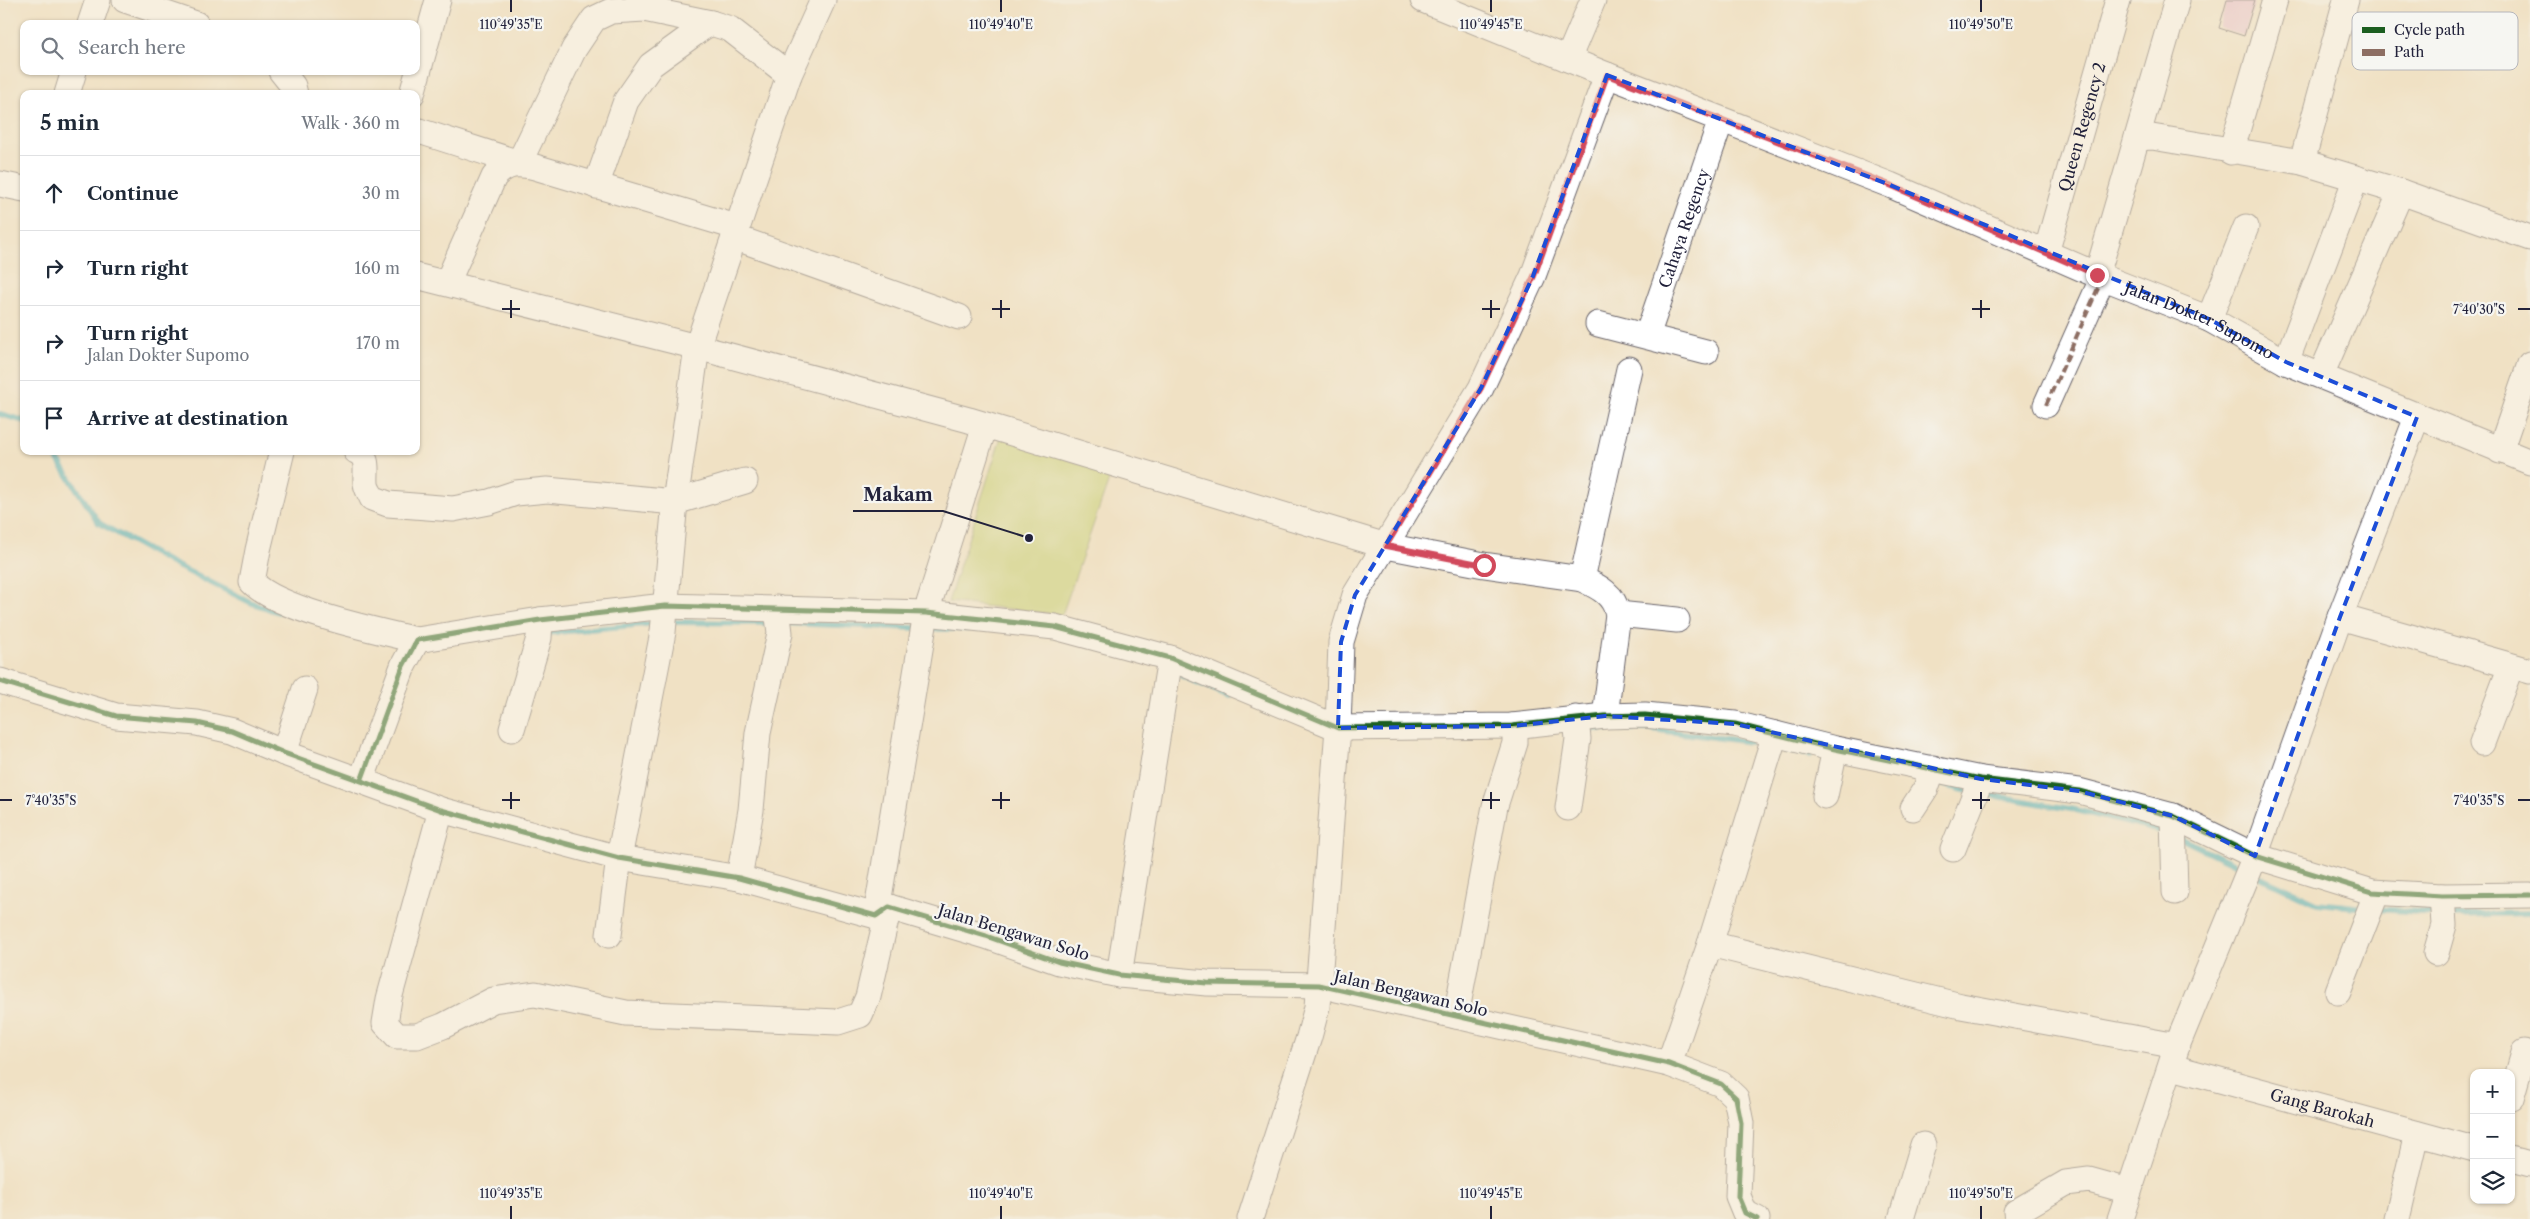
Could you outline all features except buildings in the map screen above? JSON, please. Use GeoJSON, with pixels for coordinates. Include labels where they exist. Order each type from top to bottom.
{"type":"FeatureCollection","features":[{"type":"Feature","properties":{"kind":"street"},"geometry":{"type":"LineString","coordinates":[[91,20],[98,0]]}},
{"type":"Feature","properties":{"kind":"street"},"geometry":{"type":"LineString","coordinates":[[125,0],[184,20]]}},
{"type":"Feature","properties":{"kind":"street"},"geometry":{"type":"LineString","coordinates":[[420,65],[438,0]]}},
{"type":"Feature","properties":{"kind":"street"},"geometry":{"type":"LineString","coordinates":[[609,935],[619,858],[664,619],[675,502],[697,347],[789,75],[822,0]]}},
{"type":"Feature","properties":{"kind":"street"},"geometry":{"type":"LineString","coordinates":[[1568,60],[1593,0]]}},
{"type":"Feature","properties":{"kind":"street","name":"Queen Regency 2"},"geometry":{"type":"LineString","coordinates":[[2046,253],[2118,0]]}},
{"type":"Feature","properties":{"kind":"street"},"geometry":{"type":"LineString","coordinates":[[2046,405],[2100,276],[2177,0]]}},
{"type":"Feature","properties":{"kind":"street"},"geometry":{"type":"LineString","coordinates":[[2231,152],[2275,0]]}},
{"type":"Feature","properties":{"kind":"street"},"geometry":{"type":"LineString","coordinates":[[2302,162],[2346,0]]}},
{"type":"Feature","properties":{"kind":"street","name":"Jalan Dokter Supomo"},"geometry":{"type":"LineString","coordinates":[[1434,2],[1568,60],[1890,185],[2100,276],[2209,319],[2286,362],[2530,462]]}},
{"type":"Feature","properties":{"kind":"street"},"geometry":{"type":"LineString","coordinates":[[448,283],[494,176],[502,168],[520,163],[574,49],[594,19],[611,11],[644,9],[711,23],[730,29],[789,75]]}},
{"type":"Feature","properties":{"kind":"street"},"geometry":{"type":"LineString","coordinates":[[596,186],[626,101],[651,65],[682,40],[711,23]]}},
{"type":"Feature","properties":{"kind":"street"},"geometry":{"type":"LineString","coordinates":[[68,90],[73,75]]}},
{"type":"Feature","properties":{"kind":"street"},"geometry":{"type":"LineString","coordinates":[[284,75],[294,90]]}},
{"type":"Feature","properties":{"kind":"street"},"geometry":{"type":"LineString","coordinates":[[413,90],[417,75]]}},
{"type":"Feature","properties":{"kind":"street"},"geometry":{"type":"LineString","coordinates":[[1250,1219],[1317,1007],[1338,728],[1341,642],[1347,618],[1355,595],[1481,388],[1534,276],[1607,75]]}},
{"type":"Feature","properties":{"kind":"street","name":"Cahaya Regency"},"geometry":{"type":"LineString","coordinates":[[1647,336],[1721,120]]}},
{"type":"Feature","properties":{"kind":"street"},"geometry":{"type":"LineString","coordinates":[[420,131],[735,232],[959,317]]}},
{"type":"Feature","properties":{"kind":"street"},"geometry":{"type":"LineString","coordinates":[[2137,138],[2152,137],[2231,152],[2302,162],[2401,192],[2530,238]]}},
{"type":"Feature","properties":{"kind":"street"},"geometry":{"type":"LineString","coordinates":[[2286,362],[2356,178]]}},
{"type":"Feature","properties":{"kind":"street"},"geometry":{"type":"LineString","coordinates":[[0,184],[20,188]]}},
{"type":"Feature","properties":{"kind":"street"},"geometry":{"type":"LineString","coordinates":[[2321,375],[2401,192]]}},
{"type":"Feature","properties":{"kind":"street"},"geometry":{"type":"LineString","coordinates":[[2209,319],[2246,227]]}},
{"type":"Feature","properties":{"kind":"street"},"geometry":{"type":"LineString","coordinates":[[420,277],[697,347],[985,425],[1386,546],[1484,565],[1582,579],[1609,595],[1616,605],[1618,614],[1606,716]]}},
{"type":"Feature","properties":{"kind":"street"},"geometry":{"type":"LineString","coordinates":[[1598,324],[1706,352]]}},
{"type":"Feature","properties":{"kind":"street"},"geometry":{"type":"LineString","coordinates":[[2500,451],[2530,364]]}},
{"type":"Feature","properties":{"kind":"street"},"geometry":{"type":"LineString","coordinates":[[1582,579],[1629,369]]}},
{"type":"Feature","properties":{"kind":"street"},"geometry":{"type":"LineString","coordinates":[[2120,1219],[2175,1056],[2251,865],[2340,616],[2417,417]]}},
{"type":"Feature","properties":{"kind":"street"},"geometry":{"type":"LineString","coordinates":[[442,810],[389,999],[385,1023],[397,1036],[418,1036],[443,1026],[493,1000],[535,994],[626,1013],[838,1022],[860,1015],[868,997],[925,625],[985,425]]}},
{"type":"Feature","properties":{"kind":"street"},"geometry":{"type":"LineString","coordinates":[[281,455],[252,582],[289,603],[342,622],[417,640],[540,628],[664,619],[779,619],[925,625],[1055,627],[1169,665],[1338,728],[1514,733],[1578,728],[1606,716],[1645,715],[1735,724],[1773,743],[1930,777],[1976,789],[2079,791],[2173,826],[2251,865],[2371,903],[2444,910],[2530,895]]}},
{"type":"Feature","properties":{"kind":"street"},"geometry":{"type":"LineString","coordinates":[[362,455],[367,463],[366,485],[372,498],[388,504],[453,509],[489,502],[516,493],[547,490],[675,502],[745,481]]}},
{"type":"Feature","properties":{"kind":"street"},"geometry":{"type":"LineString","coordinates":[[1618,614],[1677,620]]}},
{"type":"Feature","properties":{"kind":"street"},"geometry":{"type":"LineString","coordinates":[[2340,616],[2520,669],[2482,743]]}},
{"type":"Feature","properties":{"kind":"street"},"geometry":{"type":"LineString","coordinates":[[739,878],[751,810],[758,732],[779,619]]}},
{"type":"Feature","properties":{"kind":"street"},"geometry":{"type":"LineString","coordinates":[[512,729],[540,628]]}},
{"type":"Feature","properties":{"kind":"street"},"geometry":{"type":"LineString","coordinates":[[361,781],[403,666],[417,640]]}},
{"type":"Feature","properties":{"kind":"street"},"geometry":{"type":"LineString","coordinates":[[1119,975],[1169,665]]}},
{"type":"Feature","properties":{"kind":"street","name":"Jalan Bengawan Solo"},"geometry":{"type":"LineString","coordinates":[[0,681],[116,716],[197,723],[232,731],[284,753],[442,810],[619,858],[739,878],[882,911],[986,936],[1059,962],[1119,975],[1208,983],[1319,985],[1669,1064],[1721,1084],[1736,1098],[1741,1123],[1738,1196],[1745,1213],[1757,1219]]}},
{"type":"Feature","properties":{"kind":"street"},"geometry":{"type":"LineString","coordinates":[[284,753],[305,689]]}},
{"type":"Feature","properties":{"kind":"street"},"geometry":{"type":"LineString","coordinates":[[1568,808],[1578,728]]}},
{"type":"Feature","properties":{"kind":"street"},"geometry":{"type":"LineString","coordinates":[[1456,1016],[1495,806],[1514,733]]}},
{"type":"Feature","properties":{"kind":"street"},"geometry":{"type":"LineString","coordinates":[[1669,1064],[1710,944],[1773,743]]}},
{"type":"Feature","properties":{"kind":"street"},"geometry":{"type":"LineString","coordinates":[[1824,796],[1833,756]]}},
{"type":"Feature","properties":{"kind":"street"},"geometry":{"type":"LineString","coordinates":[[1913,808],[1930,777]]}},
{"type":"Feature","properties":{"kind":"street"},"geometry":{"type":"LineString","coordinates":[[1953,849],[1976,789]]}},
{"type":"Feature","properties":{"kind":"street"},"geometry":{"type":"LineString","coordinates":[[2173,826],[2175,892]]}},
{"type":"Feature","properties":{"kind":"street"},"geometry":{"type":"LineString","coordinates":[[2338,992],[2371,903]]}},
{"type":"Feature","properties":{"kind":"street"},"geometry":{"type":"LineString","coordinates":[[2436,953],[2444,910]]}},
{"type":"Feature","properties":{"kind":"street","name":"Gang Barokah"},"geometry":{"type":"LineString","coordinates":[[1710,944],[1961,1006],[2175,1056],[2417,1134],[2470,1148]]}},
{"type":"Feature","properties":{"kind":"street"},"geometry":{"type":"LineString","coordinates":[[2515,1084],[2524,1053]]}},
{"type":"Feature","properties":{"kind":"street"},"geometry":{"type":"LineString","coordinates":[[2397,1219],[2417,1134]]}},
{"type":"Feature","properties":{"kind":"street"},"geometry":{"type":"LineString","coordinates":[[1901,1219],[1923,1145]]}},
{"type":"Feature","properties":{"kind":"street"},"geometry":{"type":"LineString","coordinates":[[2515,1160],[2530,1164]]}},
{"type":"Feature","properties":{"kind":"street"},"geometry":{"type":"LineString","coordinates":[[2016,1212],[2066,1183],[2089,1180],[2129,1190]]}},
{"type":"Feature","properties":{"kind":"highlighted area"},"geometry":{"type":"Polygon","coordinates":[[[1607,75],[1890,185],[2209,319],[2286,362],[2417,417],[2340,617],[2255,856],[2173,816],[2079,791],[1981,779],[1735,724],[1605,716],[1512,726],[1338,728],[1341,642],[1355,595],[1481,388],[1533,276],[1607,75]]]}},
{"type":"Feature","properties":{"kind":"green space"},"geometry":{"type":"Polygon","coordinates":[[[1001,437],[1111,474],[1062,615],[948,602],[1001,437]]]}},
{"type":"Feature","properties":{"kind":"waterway"},"geometry":{"type":"LineString","coordinates":[[0,414],[20,420]]}},
{"type":"Feature","properties":{"kind":"waterway"},"geometry":{"type":"LineString","coordinates":[[55,455],[99,523],[169,562],[252,603],[278,612]]}},
{"type":"Feature","properties":{"kind":"waterway"},"geometry":{"type":"LineString","coordinates":[[670,622],[772,623]]}},
{"type":"Feature","properties":{"kind":"waterway"},"geometry":{"type":"LineString","coordinates":[[545,633],[658,623]]}},
{"type":"Feature","properties":{"kind":"waterway"},"geometry":{"type":"LineString","coordinates":[[785,623],[917,628]]}},
{"type":"Feature","properties":{"kind":"waterway"},"geometry":{"type":"LineString","coordinates":[[927,629],[970,629]]}},
{"type":"Feature","properties":{"kind":"waterway"},"geometry":{"type":"LineString","coordinates":[[1173,672],[1229,696]]}},
{"type":"Feature","properties":{"kind":"waterway"},"geometry":{"type":"LineString","coordinates":[[1592,729],[1651,729],[1766,744]]}},
{"type":"Feature","properties":{"kind":"waterway"},"geometry":{"type":"LineString","coordinates":[[1776,747],[1810,755]]}},
{"type":"Feature","properties":{"kind":"waterway"},"geometry":{"type":"LineString","coordinates":[[1934,782],[1971,792]]}},
{"type":"Feature","properties":{"kind":"waterway"},"geometry":{"type":"LineString","coordinates":[[1980,793],[2076,810],[2169,833]]}},
{"type":"Feature","properties":{"kind":"waterway"},"geometry":{"type":"LineString","coordinates":[[2178,837],[2243,868]]}},
{"type":"Feature","properties":{"kind":"waterway"},"geometry":{"type":"LineString","coordinates":[[2254,874],[2317,903],[2365,908]]}},
{"type":"Feature","properties":{"kind":"waterway"},"geometry":{"type":"LineString","coordinates":[[2375,909],[2437,913]]}},
{"type":"Feature","properties":{"kind":"waterway"},"geometry":{"type":"LineString","coordinates":[[2447,915],[2530,913]]}},
{"type":"Feature","properties":{"kind":"marked path"},"geometry":{"type":"LineString","coordinates":[[2046,405],[2103,277]]}},
{"type":"Feature","properties":{"kind":"cycle path"},"geometry":{"type":"LineString","coordinates":[[361,781],[403,666],[417,640],[540,620],[665,606],[926,613],[1055,627],[1170,658],[1338,728],[1512,726],[1605,716],[1645,715],[1735,724],[1835,749],[1981,779],[2079,791],[2173,816],[2255,856],[2372,892],[2442,896],[2530,895]]}},
{"type":"Feature","properties":{"kind":"cycle path"},"geometry":{"type":"LineString","coordinates":[[0,681],[116,716],[197,723],[232,731],[284,753],[441,810],[619,858],[739,878],[876,916],[889,907],[986,936],[1059,962],[1119,975],[1207,983],[1319,985],[1669,1064],[1721,1084],[1736,1098],[1741,1123],[1738,1196],[1745,1213],[1757,1219]]}},
{"type":"Feature","properties":{"kind":"place","name":"Makam"},"geometry":{"type":"Point","coordinates":[1029,538]}},
{"type":"Feature","properties":{"kind":"route"},"geometry":{"type":"LineString","coordinates":[[1484,565],[1386,546],[1481,388],[1534,276],[1607,75],[1890,185],[2097,275]]}}]}
